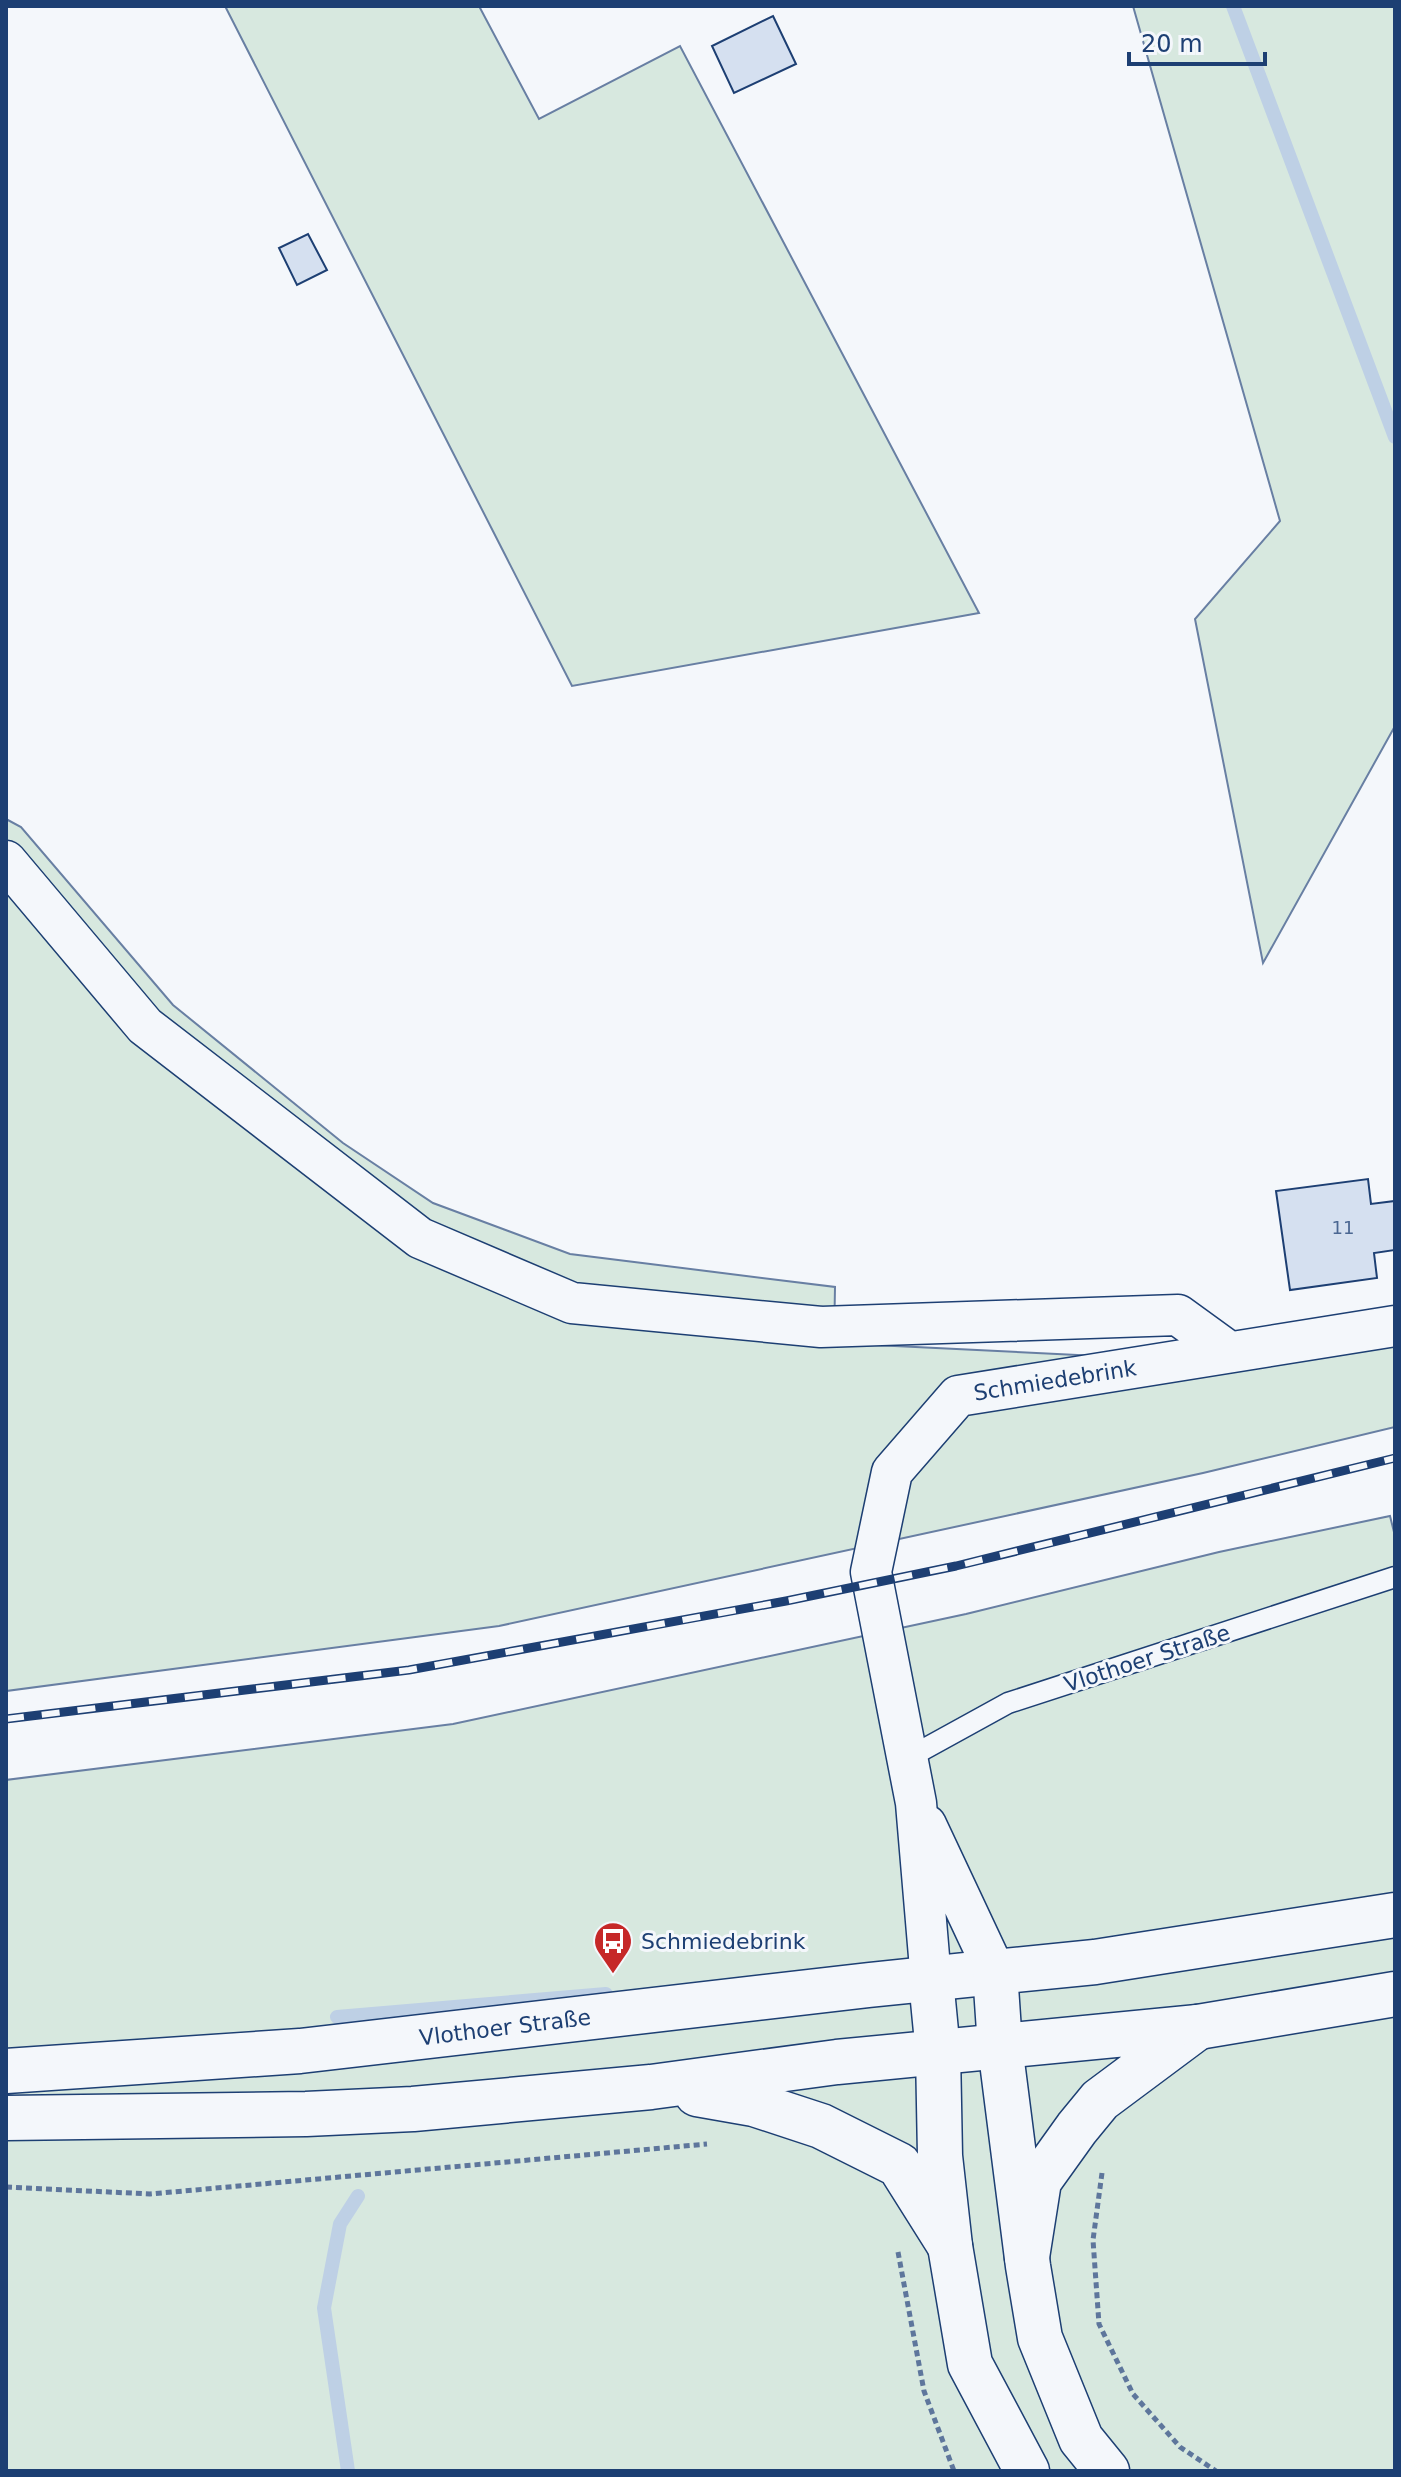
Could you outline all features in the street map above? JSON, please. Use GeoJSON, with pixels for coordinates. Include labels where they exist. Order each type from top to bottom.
{"type":"FeatureCollection","features":[{"type":"Feature","properties":{"kind":"main road","name":"Vlothoer Straße"},"geometry":{"type":"LineString","coordinates":[[6,2071],[300,2051],[1095,1962],[1395,1915]]}},
{"type":"Feature","properties":{"kind":"main road"},"geometry":{"type":"LineString","coordinates":[[995,1972],[1000,2046],[1040,2338],[1081,2439],[1107,2471]]}},
{"type":"Feature","properties":{"kind":"main road"},"geometry":{"type":"LineString","coordinates":[[931,1980],[938,2052],[940,2156],[950,2246],[970,2364],[1027,2471]]}},
{"type":"Feature","properties":{"kind":"main road"},"geometry":{"type":"LineString","coordinates":[[6,2118],[382,2110],[651,2087],[837,2062],[1198,2027],[1395,1994]]}},
{"type":"Feature","properties":{"kind":"main road"},"geometry":{"type":"LineString","coordinates":[[1027,2257],[1039,2181],[1077,2128],[1100,2100],[1198,2027]]}},
{"type":"Feature","properties":{"kind":"main road"},"geometry":{"type":"LineString","coordinates":[[651,2087],[754,2104],[821,2126],[899,2165],[950,2246]]}},
{"type":"Feature","properties":{"kind":"street"},"geometry":{"type":"LineString","coordinates":[[6,861],[145,1026],[420,1238],[572,1303],[821,1327],[1178,1315],[1229,1352]]}},
{"type":"Feature","properties":{"kind":"street","name":"Schmiedebrink"},"geometry":{"type":"LineString","coordinates":[[931,1980],[916,1803],[871,1572],[892,1472],[958,1396],[1395,1326]]}},
{"type":"Feature","properties":{"kind":"street","name":"Schmiedebrink"},"geometry":{"type":"LineString","coordinates":[[916,1803],[995,1972]]}},
{"type":"Feature","properties":{"kind":"lane","name":"Vlothoer Straße"},"geometry":{"type":"LineString","coordinates":[[908,1758],[1008,1703],[1395,1577]]}},
{"type":"Feature","properties":{"kind":"path"},"geometry":{"type":"LineString","coordinates":[[6,2187],[150,2194],[716,2143]]}},
{"type":"Feature","properties":{"kind":"shaded area"},"geometry":{"type":"Polygon","coordinates":[[[225,6],[479,6],[539,119],[680,46],[979,613],[572,686],[225,6]]]}},
{"type":"Feature","properties":{"kind":"shaded area"},"geometry":{"type":"Polygon","coordinates":[[[1133,6],[1395,6],[1395,726],[1263,963],[1195,619],[1280,521],[1133,6]]]}},
{"type":"Feature","properties":{"kind":"shaded area"},"geometry":{"type":"Polygon","coordinates":[[[6,819],[21,827],[173,1005],[343,1143],[433,1203],[570,1254],[835,1287],[834,1343],[1221,1362],[1395,1338],[1395,1427],[1203,1473],[499,1626],[6,1691],[6,819]]]}},
{"type":"Feature","properties":{"kind":"shaded area"},"geometry":{"type":"Polygon","coordinates":[[[1390,1516],[1395,1536],[1395,2471],[6,2471],[6,1780],[453,1724],[966,1614],[1219,1552],[1390,1516]]]}},
{"type":"Feature","properties":{"kind":"building"},"geometry":{"type":"Polygon","coordinates":[[[773,16],[796,64],[734,93],[712,46],[773,16]]]}},
{"type":"Feature","properties":{"kind":"building"},"geometry":{"type":"Polygon","coordinates":[[[308,234],[327,270],[297,285],[279,248],[308,234]]]}},
{"type":"Feature","properties":{"kind":"building"},"geometry":{"type":"Polygon","coordinates":[[[1368,1179],[1371,1204],[1395,1201],[1395,1250],[1374,1253],[1377,1278],[1290,1290],[1276,1191],[1368,1179]]]}},
{"type":"Feature","properties":{"kind":"waterway"},"geometry":{"type":"LineString","coordinates":[[1233,6],[1395,437]]}},
{"type":"Feature","properties":{"kind":"waterway"},"geometry":{"type":"LineString","coordinates":[[337,2017],[606,1994]]}},
{"type":"Feature","properties":{"kind":"waterway"},"geometry":{"type":"LineString","coordinates":[[348,2471],[324,2308],[340,2224],[358,2196]]}},
{"type":"Feature","properties":{"kind":"railway"},"geometry":{"type":"LineString","coordinates":[[6,1719],[409,1670],[786,1601],[956,1566],[1395,1458]]}},
{"type":"Feature","properties":{"kind":"place","name":"Schmiedebrink"},"geometry":{"type":"Point","coordinates":[613,1975]}}]}
